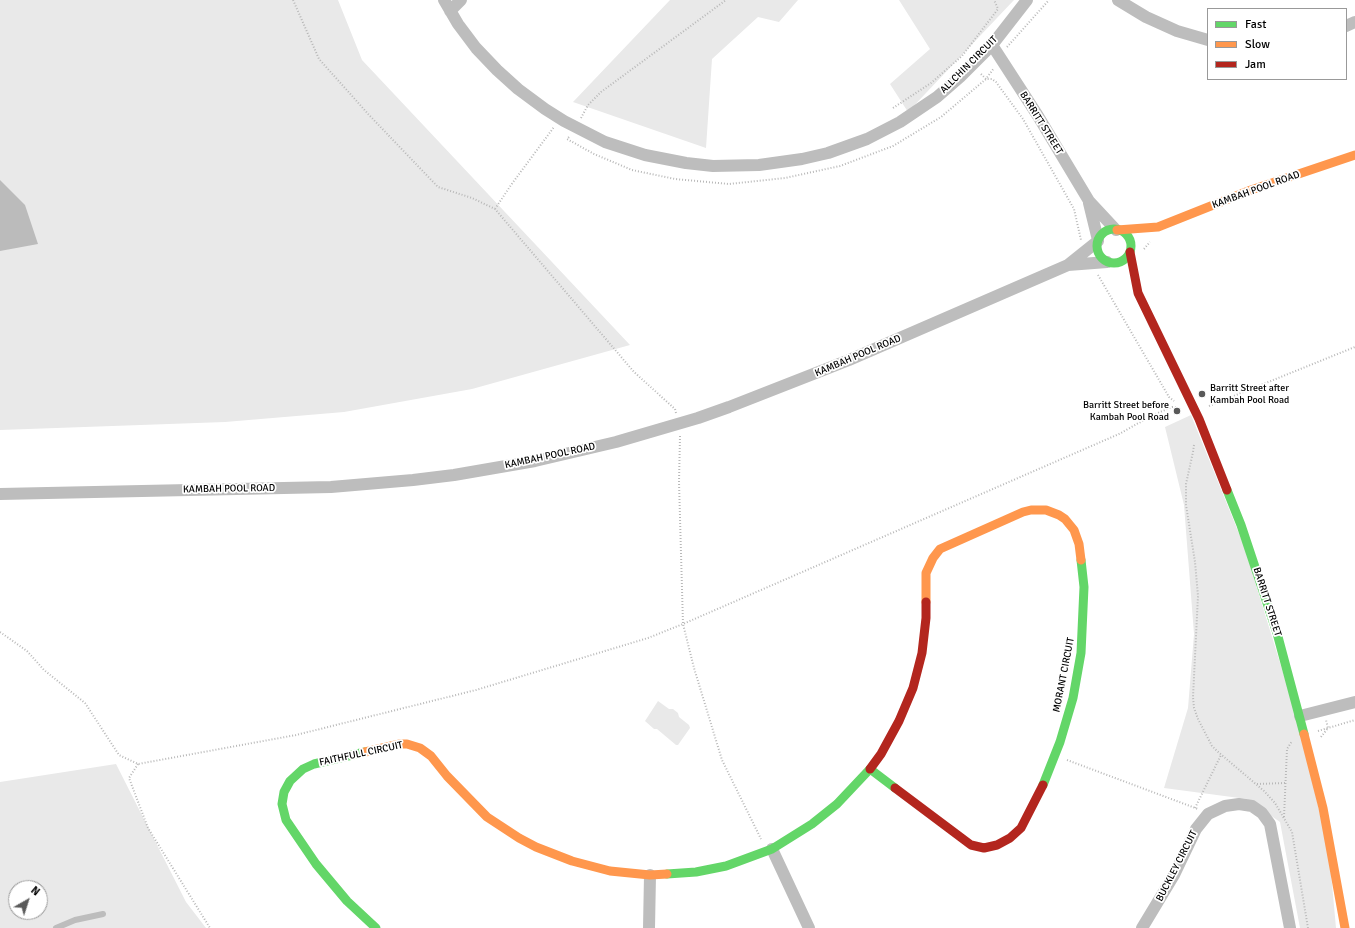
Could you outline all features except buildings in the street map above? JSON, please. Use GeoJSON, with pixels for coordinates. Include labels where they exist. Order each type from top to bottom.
{"type":"FeatureCollection","features":[{"type":"Feature","properties":{"kind":"street","name":"ALLCHIN CIRCUIT"},"geometry":{"type":"LineString","coordinates":[[444,0],[476,48],[497,70],[518,89],[560,119],[605,142],[625,149],[645,155],[686,163],[713,166],[759,166],[802,160],[828,153],[867,139],[900,122],[937,97],[960,77],[992,45],[1027,0]]}},
{"type":"Feature","properties":{"kind":"street"},"geometry":{"type":"LineString","coordinates":[[450,11],[461,0]]}},
{"type":"Feature","properties":{"kind":"street"},"geometry":{"type":"LineString","coordinates":[[1118,0],[1146,17],[1177,31],[1207,40]]}},
{"type":"Feature","properties":{"kind":"street","name":"BARRITT STREET"},"geometry":{"type":"LineString","coordinates":[[992,45],[1038,116],[1089,201],[1117,230]]}},
{"type":"Feature","properties":{"kind":"street","name":"KAMBAH POOL ROAD"},"geometry":{"type":"LineString","coordinates":[[1130,250],[1158,227],[1251,190],[1355,155]]}},
{"type":"Feature","properties":{"kind":"street","name":"BARRITT STREET"},"geometry":{"type":"LineString","coordinates":[[1089,201],[1098,240]]}},
{"type":"Feature","properties":{"kind":"street","name":"KAMBAH POOL ROAD"},"geometry":{"type":"LineString","coordinates":[[1117,230],[1158,227]]}},
{"type":"Feature","properties":{"kind":"street"},"geometry":{"type":"LineString","coordinates":[[1117,230],[1128,237],[1130,241],[1130,250],[1123,260],[1118,263],[1109,262],[1101,258],[1098,253],[1098,240],[1106,231],[1117,230]]}},
{"type":"Feature","properties":{"kind":"street","name":"KAMBAH POOL ROAD"},"geometry":{"type":"LineString","coordinates":[[0,494],[331,487],[454,475],[535,461],[616,442],[681,423],[729,407],[849,360],[1068,265],[1098,240]]}},
{"type":"Feature","properties":{"kind":"street","name":"BARRITT STREET"},"geometry":{"type":"LineString","coordinates":[[1130,250],[1138,293],[1193,408],[1241,525],[1277,633],[1323,808],[1346,928]]}},
{"type":"Feature","properties":{"kind":"street","name":"BARRITT STREET"},"geometry":{"type":"LineString","coordinates":[[1109,262],[1138,293]]}},
{"type":"Feature","properties":{"kind":"street","name":"KAMBAH POOL ROAD"},"geometry":{"type":"LineString","coordinates":[[1068,265],[1109,262]]}},
{"type":"Feature","properties":{"kind":"street","name":"MORANT CIRCUIT"},"geometry":{"type":"LineString","coordinates":[[772,849],[812,824],[837,804],[870,769],[881,754],[899,721],[917,676],[922,653],[926,618],[926,573],[932,558],[940,549],[1023,512],[1030,510],[1046,510],[1065,519],[1074,530],[1079,544],[1084,587],[1081,653],[1073,698],[1060,742],[1042,786],[1020,828],[1010,838],[997,845],[984,848],[971,845],[870,769]]}},
{"type":"Feature","properties":{"kind":"street"},"geometry":{"type":"LineString","coordinates":[[1300,716],[1355,702]]}},
{"type":"Feature","properties":{"kind":"street","name":"FAITHFULL CIRCUIT"},"geometry":{"type":"LineString","coordinates":[[376,928],[347,901],[316,864],[286,820],[282,804],[284,792],[290,781],[303,769],[314,764],[400,744],[407,744],[420,748],[431,756],[447,776],[487,817],[519,838],[536,847],[572,862],[610,871],[665,875],[726,866],[772,849]]}},
{"type":"Feature","properties":{"kind":"street","name":"BUCKLEY CIRCUIT"},"geometry":{"type":"LineString","coordinates":[[1142,928],[1174,875],[1196,829],[1208,814],[1225,806],[1239,804],[1252,806],[1262,813],[1270,824],[1290,928]]}},
{"type":"Feature","properties":{"kind":"street"},"geometry":{"type":"LineString","coordinates":[[772,849],[809,928]]}},
{"type":"Feature","properties":{"kind":"street"},"geometry":{"type":"LineString","coordinates":[[649,928],[650,875]]}},
{"type":"Feature","properties":{"kind":"lane"},"geometry":{"type":"LineString","coordinates":[[56,928],[75,920],[103,914]]}},
{"type":"Feature","properties":{"kind":"path"},"geometry":{"type":"LineString","coordinates":[[293,0],[319,59],[370,116],[438,187],[472,198],[495,209],[634,372],[674,409],[681,423],[679,482],[683,624],[694,668],[722,760],[761,841],[772,849]]}},
{"type":"Feature","properties":{"kind":"path"},"geometry":{"type":"LineString","coordinates":[[576,127],[588,105],[601,92],[726,0]]}},
{"type":"Feature","properties":{"kind":"path"},"geometry":{"type":"LineString","coordinates":[[893,108],[931,83],[962,56],[998,9],[994,0]]}},
{"type":"Feature","properties":{"kind":"path"},"geometry":{"type":"LineString","coordinates":[[495,209],[560,119]]}},
{"type":"Feature","properties":{"kind":"path"},"geometry":{"type":"LineString","coordinates":[[1098,275],[1169,397],[1182,408]]}},
{"type":"Feature","properties":{"kind":"path"},"geometry":{"type":"LineString","coordinates":[[0,632],[28,651],[44,670],[84,703],[119,755],[138,764],[296,735],[476,690],[648,638],[1120,434],[1172,406],[1193,408],[1209,406],[1355,347]]}},
{"type":"Feature","properties":{"kind":"path"},"geometry":{"type":"LineString","coordinates":[[1194,440],[1186,484],[1186,505],[1195,562],[1198,596],[1193,697],[1194,708],[1203,730],[1212,746],[1264,791],[1275,803],[1292,832],[1308,928]]}},
{"type":"Feature","properties":{"kind":"path"},"geometry":{"type":"LineString","coordinates":[[1284,818],[1288,749],[1293,739],[1355,720]]}},
{"type":"Feature","properties":{"kind":"path"},"geometry":{"type":"LineString","coordinates":[[1055,755],[1195,808],[1221,755]]}},
{"type":"Feature","properties":{"kind":"path"},"geometry":{"type":"LineString","coordinates":[[138,764],[129,778],[148,828],[210,928]]}},
{"type":"Feature","properties":{"kind":"path"},"geometry":{"type":"LineString","coordinates":[[1255,784],[1285,783]]}},
{"type":"Feature","properties":{"kind":"shaded area"},"geometry":{"type":"Polygon","coordinates":[[[0,0],[338,0],[362,60],[630,345],[472,389],[344,412],[225,422],[0,430],[0,0]]]}},
{"type":"Feature","properties":{"kind":"shaded area"},"geometry":{"type":"Polygon","coordinates":[[[670,0],[798,0],[779,22],[758,17],[712,59],[706,148],[573,102],[670,0]]]}},
{"type":"Feature","properties":{"kind":"shaded area"},"geometry":{"type":"Polygon","coordinates":[[[899,0],[1014,0],[908,112],[890,84],[930,49],[899,0]]]}},
{"type":"Feature","properties":{"kind":"shaded area"},"geometry":{"type":"Polygon","coordinates":[[[0,180],[25,205],[38,244],[0,251],[0,180]]]}},
{"type":"Feature","properties":{"kind":"shaded area"},"geometry":{"type":"Polygon","coordinates":[[[1191,415],[1244,546],[1297,718],[1329,851],[1336,928],[1300,928],[1280,822],[1247,799],[1164,788],[1188,708],[1194,634],[1184,505],[1165,427],[1191,415]]]}},
{"type":"Feature","properties":{"kind":"shaded area"},"geometry":{"type":"Polygon","coordinates":[[[658,701],[669,709],[673,709],[678,713],[679,717],[689,725],[690,728],[678,745],[645,721],[658,701]]]}},
{"type":"Feature","properties":{"kind":"shaded area"},"geometry":{"type":"Polygon","coordinates":[[[116,764],[186,902],[206,928],[0,928],[0,782],[116,764]]]}},
{"type":"Feature","properties":{"kind":"traffic: fast"},"geometry":{"type":"LineString","coordinates":[[1111,229],[1117,229],[1126,234],[1130,240],[1131,246],[1130,252],[1126,258],[1117,263],[1111,263],[1102,258],[1097,249],[1097,243],[1102,234],[1111,229]]}},
{"type":"Feature","properties":{"kind":"traffic: fast"},"geometry":{"type":"LineString","coordinates":[[1227,490],[1241,525],[1277,633],[1304,734]]}},
{"type":"Feature","properties":{"kind":"traffic: fast"},"geometry":{"type":"LineString","coordinates":[[1043,785],[1060,742],[1073,698],[1081,653],[1084,587],[1081,560]]}},
{"type":"Feature","properties":{"kind":"traffic: fast"},"geometry":{"type":"LineString","coordinates":[[365,752],[314,764],[303,769],[290,781],[284,792],[282,804],[286,820],[316,864],[347,901],[376,928]]}},
{"type":"Feature","properties":{"kind":"traffic: fast"},"geometry":{"type":"LineString","coordinates":[[667,874],[696,872],[726,866],[772,849],[812,824],[837,804],[870,769],[895,788]]}},
{"type":"Feature","properties":{"kind":"traffic: slow"},"geometry":{"type":"LineString","coordinates":[[1117,230],[1158,227],[1251,190],[1355,155]]}},
{"type":"Feature","properties":{"kind":"traffic: slow"},"geometry":{"type":"LineString","coordinates":[[926,602],[926,573],[933,558],[940,549],[1023,512],[1031,510],[1046,510],[1065,519],[1074,530],[1079,544],[1081,560]]}},
{"type":"Feature","properties":{"kind":"traffic: slow"},"geometry":{"type":"LineString","coordinates":[[1304,734],[1323,808],[1345,928]]}},
{"type":"Feature","properties":{"kind":"traffic: slow"},"geometry":{"type":"LineString","coordinates":[[365,752],[400,744],[407,744],[420,748],[431,756],[447,776],[487,817],[519,838],[536,847],[572,861],[610,871],[650,875],[667,874]]}},
{"type":"Feature","properties":{"kind":"traffic: jam"},"geometry":{"type":"LineString","coordinates":[[1130,252],[1138,293],[1199,419],[1227,490]]}},
{"type":"Feature","properties":{"kind":"traffic: jam"},"geometry":{"type":"LineString","coordinates":[[870,769],[881,754],[899,721],[913,688],[922,653],[926,618],[926,602]]}},
{"type":"Feature","properties":{"kind":"traffic: jam"},"geometry":{"type":"LineString","coordinates":[[895,788],[971,845],[984,848],[997,845],[1010,838],[1021,828],[1043,785]]}},
{"type":"Feature","properties":{"kind":"place","name":"Barritt Street after Kambah Pool Road"},"geometry":{"type":"Point","coordinates":[1202,394]}},
{"type":"Feature","properties":{"kind":"place","name":"Barritt Street before Kambah Pool Road"},"geometry":{"type":"Point","coordinates":[1177,411]}}]}
